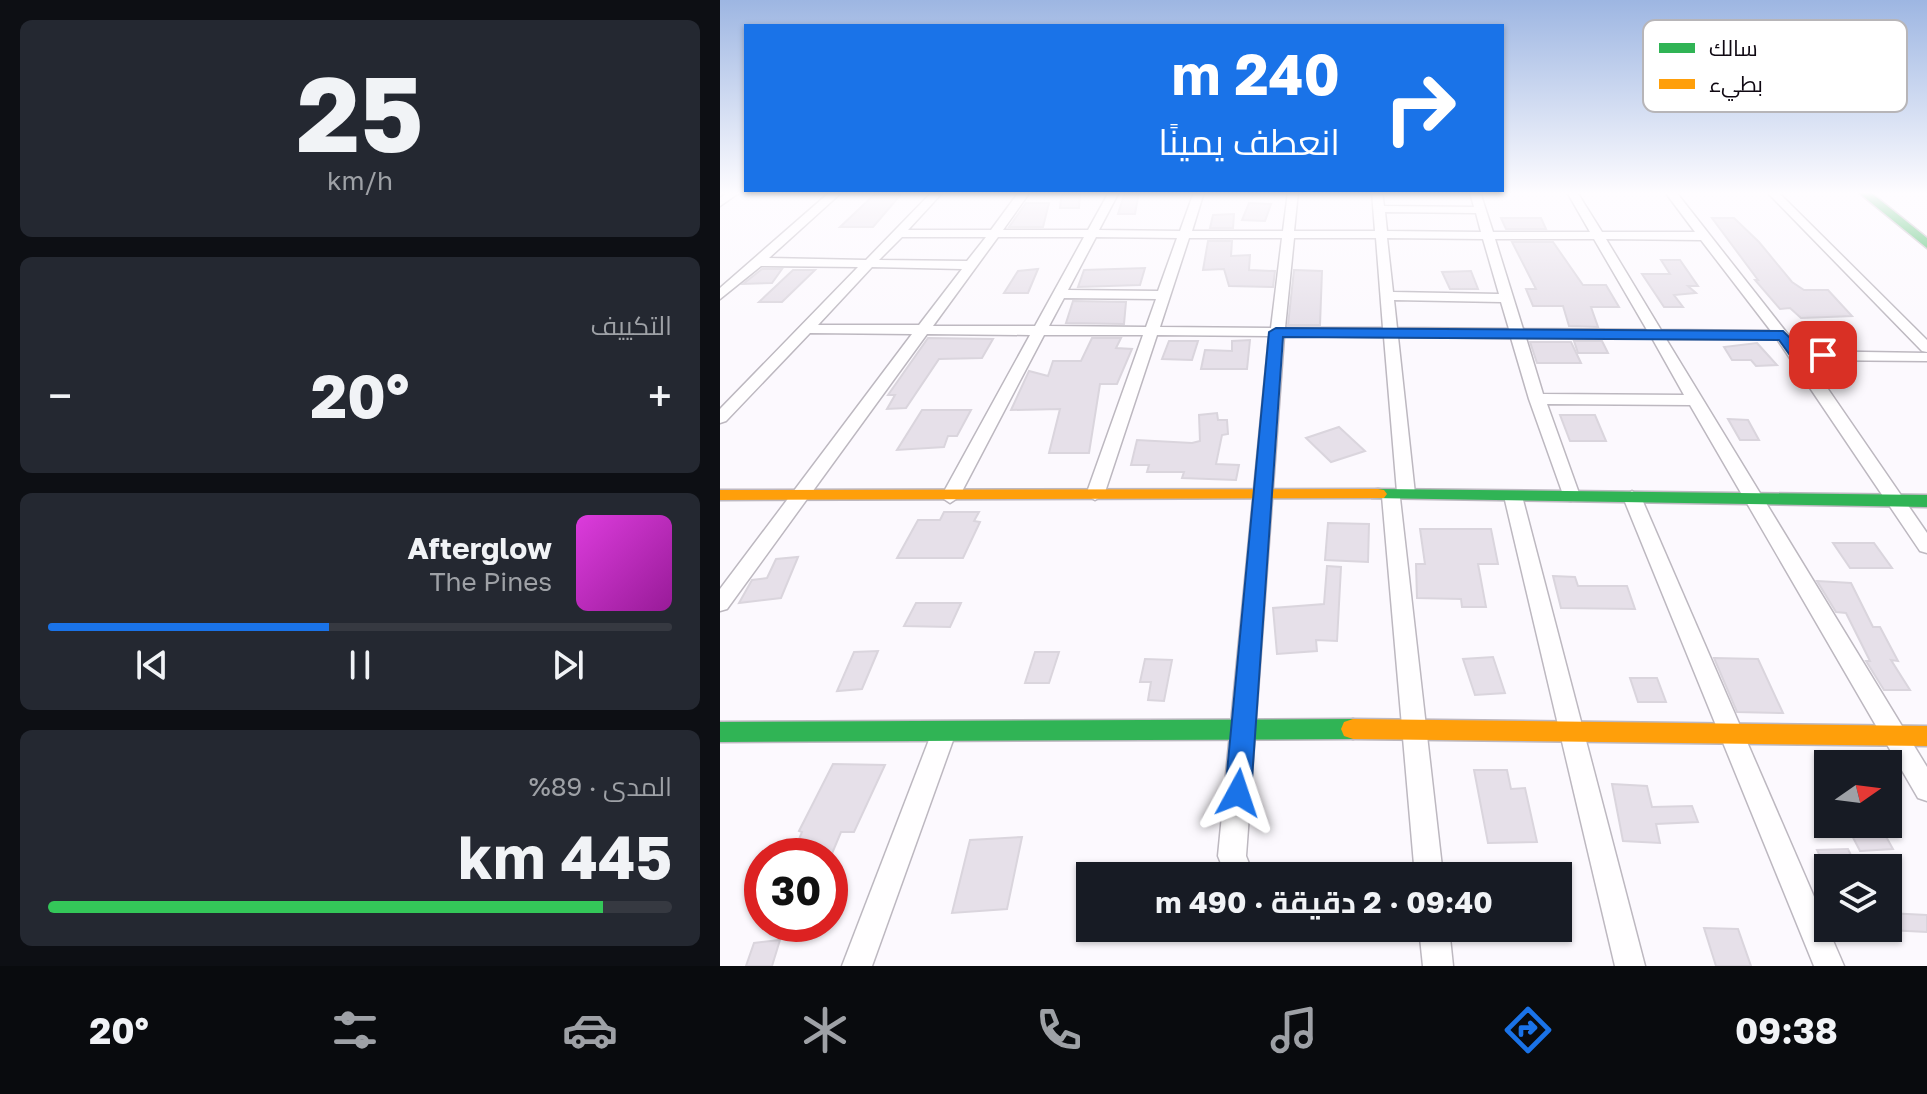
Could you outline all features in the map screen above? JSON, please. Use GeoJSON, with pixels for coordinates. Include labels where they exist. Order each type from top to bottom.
{"type":"FeatureCollection","features":[{"type":"Feature","properties":{"kind":"street"},"geometry":{"type":"LineString","coordinates":[[720,295],[785,237]]}},
{"type":"Feature","properties":{"kind":"street"},"geometry":{"type":"LineString","coordinates":[[720,418],[895,237]]}},
{"type":"Feature","properties":{"kind":"street"},"geometry":{"type":"LineString","coordinates":[[720,604],[993,237]]}},
{"type":"Feature","properties":{"kind":"street"},"geometry":{"type":"LineString","coordinates":[[950,497],[1090,237]]}},
{"type":"Feature","properties":{"kind":"street"},"geometry":{"type":"LineString","coordinates":[[1095,495],[1184,237]]}},
{"type":"Feature","properties":{"kind":"street"},"geometry":{"type":"LineString","coordinates":[[1234,862],[1232,856],[1287,237]]}},
{"type":"Feature","properties":{"kind":"street"},"geometry":{"type":"LineString","coordinates":[[1380,237],[1387,296],[1413,729],[1427,862]]}},
{"type":"Feature","properties":{"kind":"street"},"geometry":{"type":"LineString","coordinates":[[1488,237],[1537,399],[1571,496]]}},
{"type":"Feature","properties":{"kind":"street"},"geometry":{"type":"LineString","coordinates":[[1597,237],[1927,790]]}},
{"type":"Feature","properties":{"kind":"street"},"geometry":{"type":"LineString","coordinates":[[1706,237],[1783,335],[1927,547]]}},
{"type":"Feature","properties":{"kind":"street"},"geometry":{"type":"LineString","coordinates":[[1817,237],[1927,348]]}},
{"type":"Feature","properties":{"kind":"street"},"geometry":{"type":"LineString","coordinates":[[757,262],[972,265]]}},
{"type":"Feature","properties":{"kind":"street"},"geometry":{"type":"LineString","coordinates":[[1058,294],[1165,295]]}},
{"type":"Feature","properties":{"kind":"street"},"geometry":{"type":"LineString","coordinates":[[1387,296],[1507,298]]}},
{"type":"Feature","properties":{"kind":"street"},"geometry":{"type":"LineString","coordinates":[[807,329],[1783,335]]}},
{"type":"Feature","properties":{"kind":"street"},"geometry":{"type":"LineString","coordinates":[[1797,355],[1927,357]]}},
{"type":"Feature","properties":{"kind":"street"},"geometry":{"type":"LineString","coordinates":[[1537,399],[1694,400]]}},
{"type":"Feature","properties":{"kind":"street"},"geometry":{"type":"LineString","coordinates":[[720,495],[1398,495],[1927,501]]}},
{"type":"Feature","properties":{"kind":"street"},"geometry":{"type":"LineString","coordinates":[[1513,496],[1630,966]]}},
{"type":"Feature","properties":{"kind":"street"},"geometry":{"type":"LineString","coordinates":[[1632,497],[1829,966]]}},
{"type":"Feature","properties":{"kind":"street"},"geometry":{"type":"LineString","coordinates":[[720,732],[1413,729],[1732,736],[1927,736]]}},
{"type":"Feature","properties":{"kind":"street"},"geometry":{"type":"LineString","coordinates":[[857,966],[944,732]]}},
{"type":"Feature","properties":{"kind":"street"},"geometry":{"type":"LineString","coordinates":[[1435,942],[1438,966]]}},
{"type":"Feature","properties":{"kind":"building"},"geometry":{"type":"Polygon","coordinates":[[[1726,237],[1754,237],[1792,282],[1804,290],[1828,290],[1852,316],[1801,318],[1790,308],[1780,309],[1755,280],[1758,280],[1726,237]]]}},
{"type":"Feature","properties":{"kind":"building"},"geometry":{"type":"Polygon","coordinates":[[[1208,241],[1232,241],[1231,256],[1250,255],[1249,270],[1275,271],[1273,287],[1229,286],[1224,269],[1203,270],[1208,241]]]}},
{"type":"Feature","properties":{"kind":"building"},"geometry":{"type":"Polygon","coordinates":[[[1512,242],[1553,242],[1583,285],[1606,285],[1619,307],[1591,307],[1598,327],[1569,326],[1563,306],[1533,306],[1526,289],[1536,289],[1512,242]]]}},
{"type":"Feature","properties":{"kind":"building"},"geometry":{"type":"Polygon","coordinates":[[[1661,260],[1680,260],[1698,286],[1688,286],[1696,293],[1674,295],[1683,307],[1664,307],[1642,274],[1670,274],[1661,260]]]}},
{"type":"Feature","properties":{"kind":"building"},"geometry":{"type":"Polygon","coordinates":[[[1145,268],[1140,285],[1078,287],[1084,270],[1145,268]]]}},
{"type":"Feature","properties":{"kind":"building"},"geometry":{"type":"Polygon","coordinates":[[[762,269],[782,269],[772,283],[743,284],[762,269]]]}},
{"type":"Feature","properties":{"kind":"building"},"geometry":{"type":"Polygon","coordinates":[[[1038,269],[1028,293],[1004,293],[1018,271],[1038,269]]]}},
{"type":"Feature","properties":{"kind":"building"},"geometry":{"type":"Polygon","coordinates":[[[793,270],[815,270],[782,302],[759,302],[793,270]]]}},
{"type":"Feature","properties":{"kind":"building"},"geometry":{"type":"Polygon","coordinates":[[[1294,270],[1322,271],[1320,325],[1288,325],[1294,270]]]}},
{"type":"Feature","properties":{"kind":"building"},"geometry":{"type":"Polygon","coordinates":[[[1471,271],[1478,289],[1450,289],[1442,272],[1471,271]]]}},
{"type":"Feature","properties":{"kind":"building"},"geometry":{"type":"Polygon","coordinates":[[[1073,301],[1126,302],[1124,324],[1066,323],[1073,301]]]}},
{"type":"Feature","properties":{"kind":"building"},"geometry":{"type":"Polygon","coordinates":[[[928,338],[993,339],[982,358],[939,359],[906,408],[887,409],[895,395],[888,395],[928,338]]]}},
{"type":"Feature","properties":{"kind":"building"},"geometry":{"type":"Polygon","coordinates":[[[1092,338],[1121,338],[1116,348],[1132,349],[1117,384],[1100,384],[1089,453],[1049,453],[1060,409],[1011,410],[1029,371],[1048,376],[1053,361],[1081,361],[1092,338]]]}},
{"type":"Feature","properties":{"kind":"building"},"geometry":{"type":"Polygon","coordinates":[[[1250,340],[1247,369],[1201,369],[1205,350],[1232,351],[1232,341],[1250,340]]]}},
{"type":"Feature","properties":{"kind":"building"},"geometry":{"type":"Polygon","coordinates":[[[1169,341],[1198,341],[1192,360],[1162,359],[1169,341]]]}},
{"type":"Feature","properties":{"kind":"building"},"geometry":{"type":"Polygon","coordinates":[[[1574,341],[1602,341],[1608,353],[1578,353],[1574,341]]]}},
{"type":"Feature","properties":{"kind":"building"},"geometry":{"type":"Polygon","coordinates":[[[1530,342],[1571,342],[1581,363],[1537,363],[1530,342]]]}},
{"type":"Feature","properties":{"kind":"building"},"geometry":{"type":"Polygon","coordinates":[[[1757,343],[1777,365],[1756,366],[1751,360],[1732,360],[1724,347],[1757,343]]]}},
{"type":"Feature","properties":{"kind":"building"},"geometry":{"type":"Polygon","coordinates":[[[922,410],[971,410],[957,436],[948,436],[944,447],[897,450],[922,410]]]}},
{"type":"Feature","properties":{"kind":"building"},"geometry":{"type":"Polygon","coordinates":[[[1217,413],[1218,420],[1227,420],[1228,434],[1222,435],[1216,464],[1239,465],[1236,480],[1182,478],[1184,472],[1147,472],[1149,465],[1131,465],[1137,440],[1200,441],[1199,415],[1217,413]]]}},
{"type":"Feature","properties":{"kind":"building"},"geometry":{"type":"Polygon","coordinates":[[[1560,415],[1595,415],[1606,441],[1570,441],[1560,415]]]}},
{"type":"Feature","properties":{"kind":"building"},"geometry":{"type":"Polygon","coordinates":[[[1728,419],[1748,420],[1759,440],[1740,440],[1728,419]]]}},
{"type":"Feature","properties":{"kind":"building"},"geometry":{"type":"Polygon","coordinates":[[[1339,427],[1365,451],[1331,462],[1306,438],[1339,427]]]}},
{"type":"Feature","properties":{"kind":"building"},"geometry":{"type":"Polygon","coordinates":[[[944,512],[979,512],[974,521],[980,522],[963,558],[897,558],[918,520],[940,520],[944,512]]]}},
{"type":"Feature","properties":{"kind":"building"},"geometry":{"type":"Polygon","coordinates":[[[1328,523],[1369,524],[1368,562],[1325,560],[1328,523]]]}},
{"type":"Feature","properties":{"kind":"building"},"geometry":{"type":"Polygon","coordinates":[[[1420,529],[1491,529],[1498,564],[1478,564],[1486,607],[1462,607],[1461,599],[1417,598],[1416,564],[1425,564],[1420,529]]]}},
{"type":"Feature","properties":{"kind":"building"},"geometry":{"type":"Polygon","coordinates":[[[1833,543],[1874,543],[1892,568],[1850,568],[1833,543]]]}},
{"type":"Feature","properties":{"kind":"building"},"geometry":{"type":"Polygon","coordinates":[[[798,557],[781,598],[739,603],[752,580],[767,578],[776,559],[798,557]]]}},
{"type":"Feature","properties":{"kind":"building"},"geometry":{"type":"Polygon","coordinates":[[[1327,566],[1341,567],[1337,641],[1316,640],[1317,651],[1277,654],[1273,608],[1324,604],[1327,566]]]}},
{"type":"Feature","properties":{"kind":"building"},"geometry":{"type":"Polygon","coordinates":[[[1553,576],[1575,577],[1578,586],[1627,586],[1635,609],[1561,608],[1553,576]]]}},
{"type":"Feature","properties":{"kind":"building"},"geometry":{"type":"Polygon","coordinates":[[[1817,581],[1851,583],[1873,627],[1880,627],[1898,661],[1891,660],[1910,690],[1884,690],[1866,661],[1870,661],[1846,613],[1836,612],[1817,581]]]}},
{"type":"Feature","properties":{"kind":"building"},"geometry":{"type":"Polygon","coordinates":[[[916,603],[961,603],[950,627],[904,626],[916,603]]]}},
{"type":"Feature","properties":{"kind":"building"},"geometry":{"type":"Polygon","coordinates":[[[878,651],[862,689],[837,691],[854,652],[878,651]]]}},
{"type":"Feature","properties":{"kind":"building"},"geometry":{"type":"Polygon","coordinates":[[[1035,652],[1059,652],[1049,683],[1025,683],[1035,652]]]}},
{"type":"Feature","properties":{"kind":"building"},"geometry":{"type":"Polygon","coordinates":[[[1493,657],[1505,693],[1475,695],[1463,659],[1493,657]]]}},
{"type":"Feature","properties":{"kind":"building"},"geometry":{"type":"Polygon","coordinates":[[[1714,658],[1758,659],[1783,713],[1737,712],[1714,658]]]}},
{"type":"Feature","properties":{"kind":"building"},"geometry":{"type":"Polygon","coordinates":[[[1145,659],[1172,660],[1164,701],[1148,700],[1151,682],[1140,682],[1145,659]]]}},
{"type":"Feature","properties":{"kind":"building"},"geometry":{"type":"Polygon","coordinates":[[[1630,678],[1657,678],[1666,702],[1638,702],[1630,678]]]}},
{"type":"Feature","properties":{"kind":"building"},"geometry":{"type":"Polygon","coordinates":[[[833,764],[885,765],[854,832],[841,832],[838,838],[800,838],[802,832],[799,831],[833,764]]]}},
{"type":"Feature","properties":{"kind":"building"},"geometry":{"type":"Polygon","coordinates":[[[1474,770],[1507,770],[1511,789],[1525,788],[1537,842],[1488,843],[1474,770]]]}},
{"type":"Feature","properties":{"kind":"building"},"geometry":{"type":"Polygon","coordinates":[[[1612,784],[1647,786],[1652,807],[1692,806],[1698,822],[1656,824],[1660,843],[1623,841],[1612,784]]]}},
{"type":"Feature","properties":{"kind":"building"},"geometry":{"type":"Polygon","coordinates":[[[1022,837],[1007,909],[952,913],[970,840],[1022,837]]]}},
{"type":"Feature","properties":{"kind":"building"},"geometry":{"type":"Polygon","coordinates":[[[1853,838],[1887,838],[1893,849],[1860,851],[1853,838]]]}},
{"type":"Feature","properties":{"kind":"building"},"geometry":{"type":"Polygon","coordinates":[[[1848,849],[1850,854],[1819,854],[1817,850],[1848,849]]]}},
{"type":"Feature","properties":{"kind":"building"},"geometry":{"type":"Polygon","coordinates":[[[1902,914],[1927,915],[1927,932],[1902,931],[1902,914]]]}},
{"type":"Feature","properties":{"kind":"building"},"geometry":{"type":"Polygon","coordinates":[[[1704,928],[1738,929],[1751,966],[1716,966],[1704,928]]]}},
{"type":"Feature","properties":{"kind":"building"},"geometry":{"type":"Polygon","coordinates":[[[779,942],[772,966],[746,966],[754,943],[779,942]]]}},
{"type":"Feature","properties":{"kind":"traffic: fast"},"geometry":{"type":"LineString","coordinates":[[1918,237],[1927,244]]}},
{"type":"Feature","properties":{"kind":"traffic: fast"},"geometry":{"type":"LineString","coordinates":[[1378,494],[1927,501]]}},
{"type":"Feature","properties":{"kind":"traffic: fast"},"geometry":{"type":"LineString","coordinates":[[720,732],[1353,729]]}},
{"type":"Feature","properties":{"kind":"traffic: slow"},"geometry":{"type":"LineString","coordinates":[[720,495],[1378,494]]}},
{"type":"Feature","properties":{"kind":"traffic: slow"},"geometry":{"type":"LineString","coordinates":[[1353,729],[1927,736]]}},
{"type":"Feature","properties":{"kind":"route"},"geometry":{"type":"LineString","coordinates":[[1238,793],[1276,332],[1783,335],[1797,355],[1823,355]]}}]}
